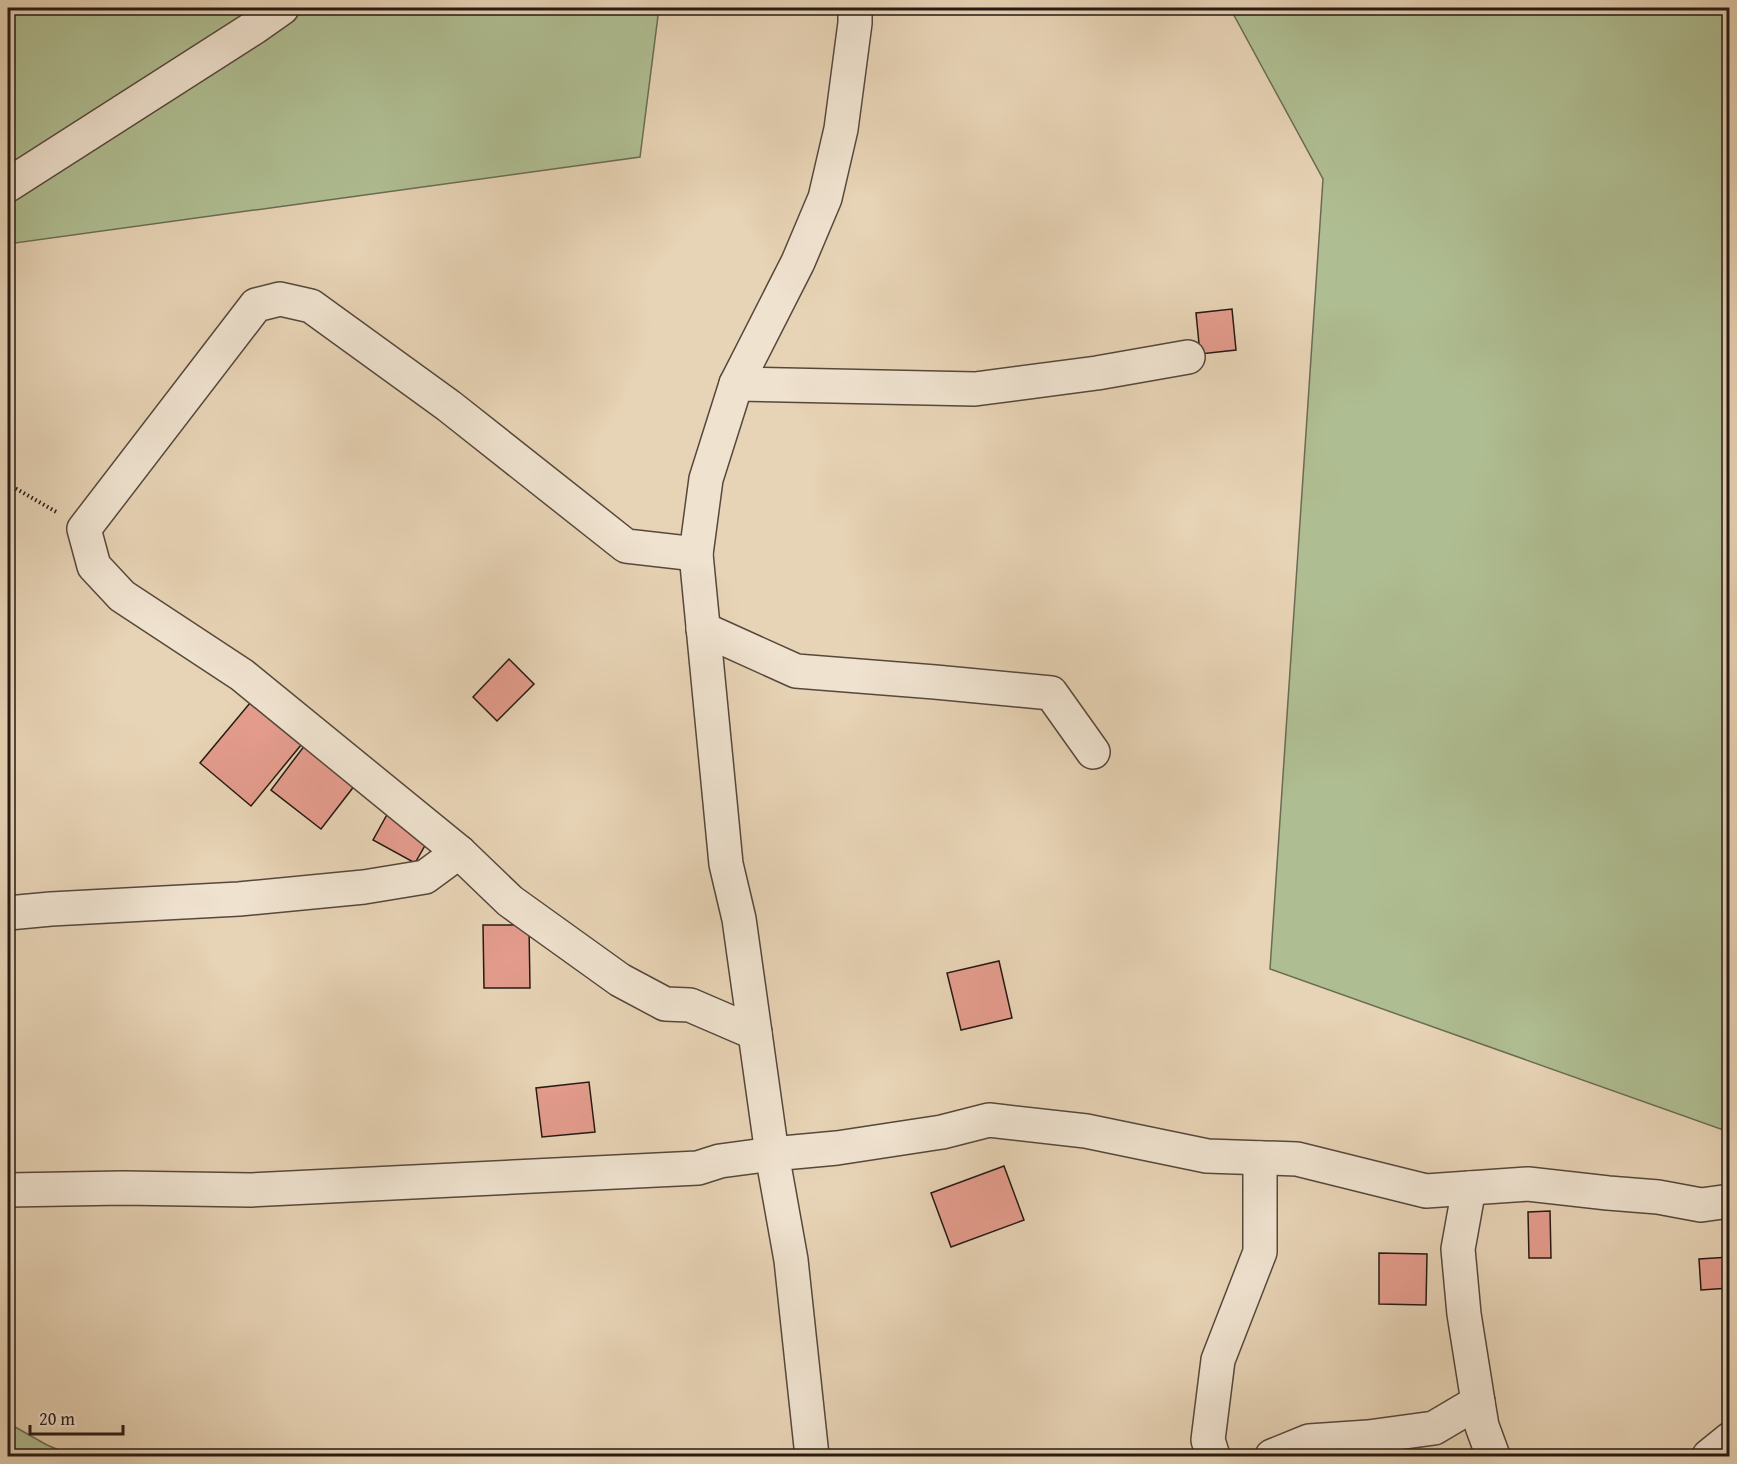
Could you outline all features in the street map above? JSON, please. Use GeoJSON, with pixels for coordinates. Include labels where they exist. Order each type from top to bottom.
{"type":"FeatureCollection","features":[{"type":"Feature","properties":{"kind":"street"},"geometry":{"type":"LineString","coordinates":[[8,185],[282,8]]}},
{"type":"Feature","properties":{"kind":"street"},"geometry":{"type":"LineString","coordinates":[[812,1456],[790,1260],[772,1154],[739,919],[726,864],[696,554],[706,479],[736,384],[798,262],[825,198],[842,129],[855,8]]}},
{"type":"Feature","properties":{"kind":"street"},"geometry":{"type":"LineString","coordinates":[[696,554],[626,546],[449,406],[311,306],[280,299],[256,305],[84,529],[94,566],[122,597],[242,675],[459,852],[510,901],[620,980],[665,1004],[690,1005],[755,1033]]}},
{"type":"Feature","properties":{"kind":"street"},"geometry":{"type":"LineString","coordinates":[[736,384],[975,389],[1097,373],[1188,357]]}},
{"type":"Feature","properties":{"kind":"street"},"geometry":{"type":"LineString","coordinates":[[703,629],[795,671],[935,681],[1051,693],[1093,752]]}},
{"type":"Feature","properties":{"kind":"street"},"geometry":{"type":"LineString","coordinates":[[8,913],[239,898],[364,887],[425,878],[459,852]]}},
{"type":"Feature","properties":{"kind":"street"},"geometry":{"type":"LineString","coordinates":[[8,1190],[263,1189],[698,1168],[720,1161],[861,1145],[942,1132],[989,1120],[1086,1131],[1208,1156],[1297,1159],[1426,1191],[1528,1184],[1658,1197],[1701,1205],[1730,1201]]}},
{"type":"Feature","properties":{"kind":"street"},"geometry":{"type":"LineString","coordinates":[[1212,1456],[1208,1440],[1218,1360],[1260,1252],[1260,1158]]}},
{"type":"Feature","properties":{"kind":"street"},"geometry":{"type":"LineString","coordinates":[[1469,1188],[1458,1249],[1464,1314],[1478,1402],[1482,1425],[1493,1456]]}},
{"type":"Feature","properties":{"kind":"street"},"geometry":{"type":"LineString","coordinates":[[1272,1456],[1308,1441],[1368,1437],[1434,1428],[1478,1402]]}},
{"type":"Feature","properties":{"kind":"street"},"geometry":{"type":"LineString","coordinates":[[1709,1456],[1730,1439]]}},
{"type":"Feature","properties":{"kind":"path"},"geometry":{"type":"LineString","coordinates":[[8,484],[84,529]]}},
{"type":"Feature","properties":{"kind":"green space"},"geometry":{"type":"Polygon","coordinates":[[[8,8],[659,8],[640,157],[8,244],[8,8]]]}},
{"type":"Feature","properties":{"kind":"green space"},"geometry":{"type":"Polygon","coordinates":[[[1230,8],[1729,8],[1729,1132],[1270,969],[1323,179],[1230,8]]]}},
{"type":"Feature","properties":{"kind":"green space"},"geometry":{"type":"Polygon","coordinates":[[[8,1423],[47,1445],[73,1456],[8,1456],[8,1423]]]}},
{"type":"Feature","properties":{"kind":"building"},"geometry":{"type":"Polygon","coordinates":[[[1232,309],[1236,350],[1200,354],[1196,313],[1232,309]]]}},
{"type":"Feature","properties":{"kind":"building"},"geometry":{"type":"Polygon","coordinates":[[[509,659],[534,684],[497,721],[473,697],[509,659]]]}},
{"type":"Feature","properties":{"kind":"building"},"geometry":{"type":"Polygon","coordinates":[[[250,703],[301,745],[251,806],[200,763],[250,703]]]}},
{"type":"Feature","properties":{"kind":"building"},"geometry":{"type":"Polygon","coordinates":[[[305,745],[355,785],[321,829],[271,790],[305,745]]]}},
{"type":"Feature","properties":{"kind":"building"},"geometry":{"type":"Polygon","coordinates":[[[389,811],[431,835],[415,863],[373,840],[389,811]]]}},
{"type":"Feature","properties":{"kind":"building"},"geometry":{"type":"Polygon","coordinates":[[[483,925],[529,925],[530,988],[484,988],[483,925]]]}},
{"type":"Feature","properties":{"kind":"building"},"geometry":{"type":"Polygon","coordinates":[[[999,961],[1012,1018],[961,1030],[947,973],[999,961]]]}},
{"type":"Feature","properties":{"kind":"building"},"geometry":{"type":"Polygon","coordinates":[[[589,1082],[595,1132],[542,1137],[536,1088],[589,1082]]]}},
{"type":"Feature","properties":{"kind":"building"},"geometry":{"type":"Polygon","coordinates":[[[1004,1166],[1024,1220],[951,1247],[931,1193],[1004,1166]]]}},
{"type":"Feature","properties":{"kind":"building"},"geometry":{"type":"Polygon","coordinates":[[[1550,1211],[1551,1258],[1529,1258],[1528,1212],[1550,1211]]]}},
{"type":"Feature","properties":{"kind":"building"},"geometry":{"type":"Polygon","coordinates":[[[1379,1253],[1427,1254],[1426,1305],[1379,1304],[1379,1253]]]}},
{"type":"Feature","properties":{"kind":"building"},"geometry":{"type":"Polygon","coordinates":[[[1730,1257],[1730,1288],[1701,1290],[1699,1259],[1730,1257]]]}},
{"type":"Feature","properties":{"kind":"building"},"geometry":{"type":"Polygon","coordinates":[[[1403,1440],[1408,1456],[1358,1456],[1357,1453],[1403,1440]]]}}]}
